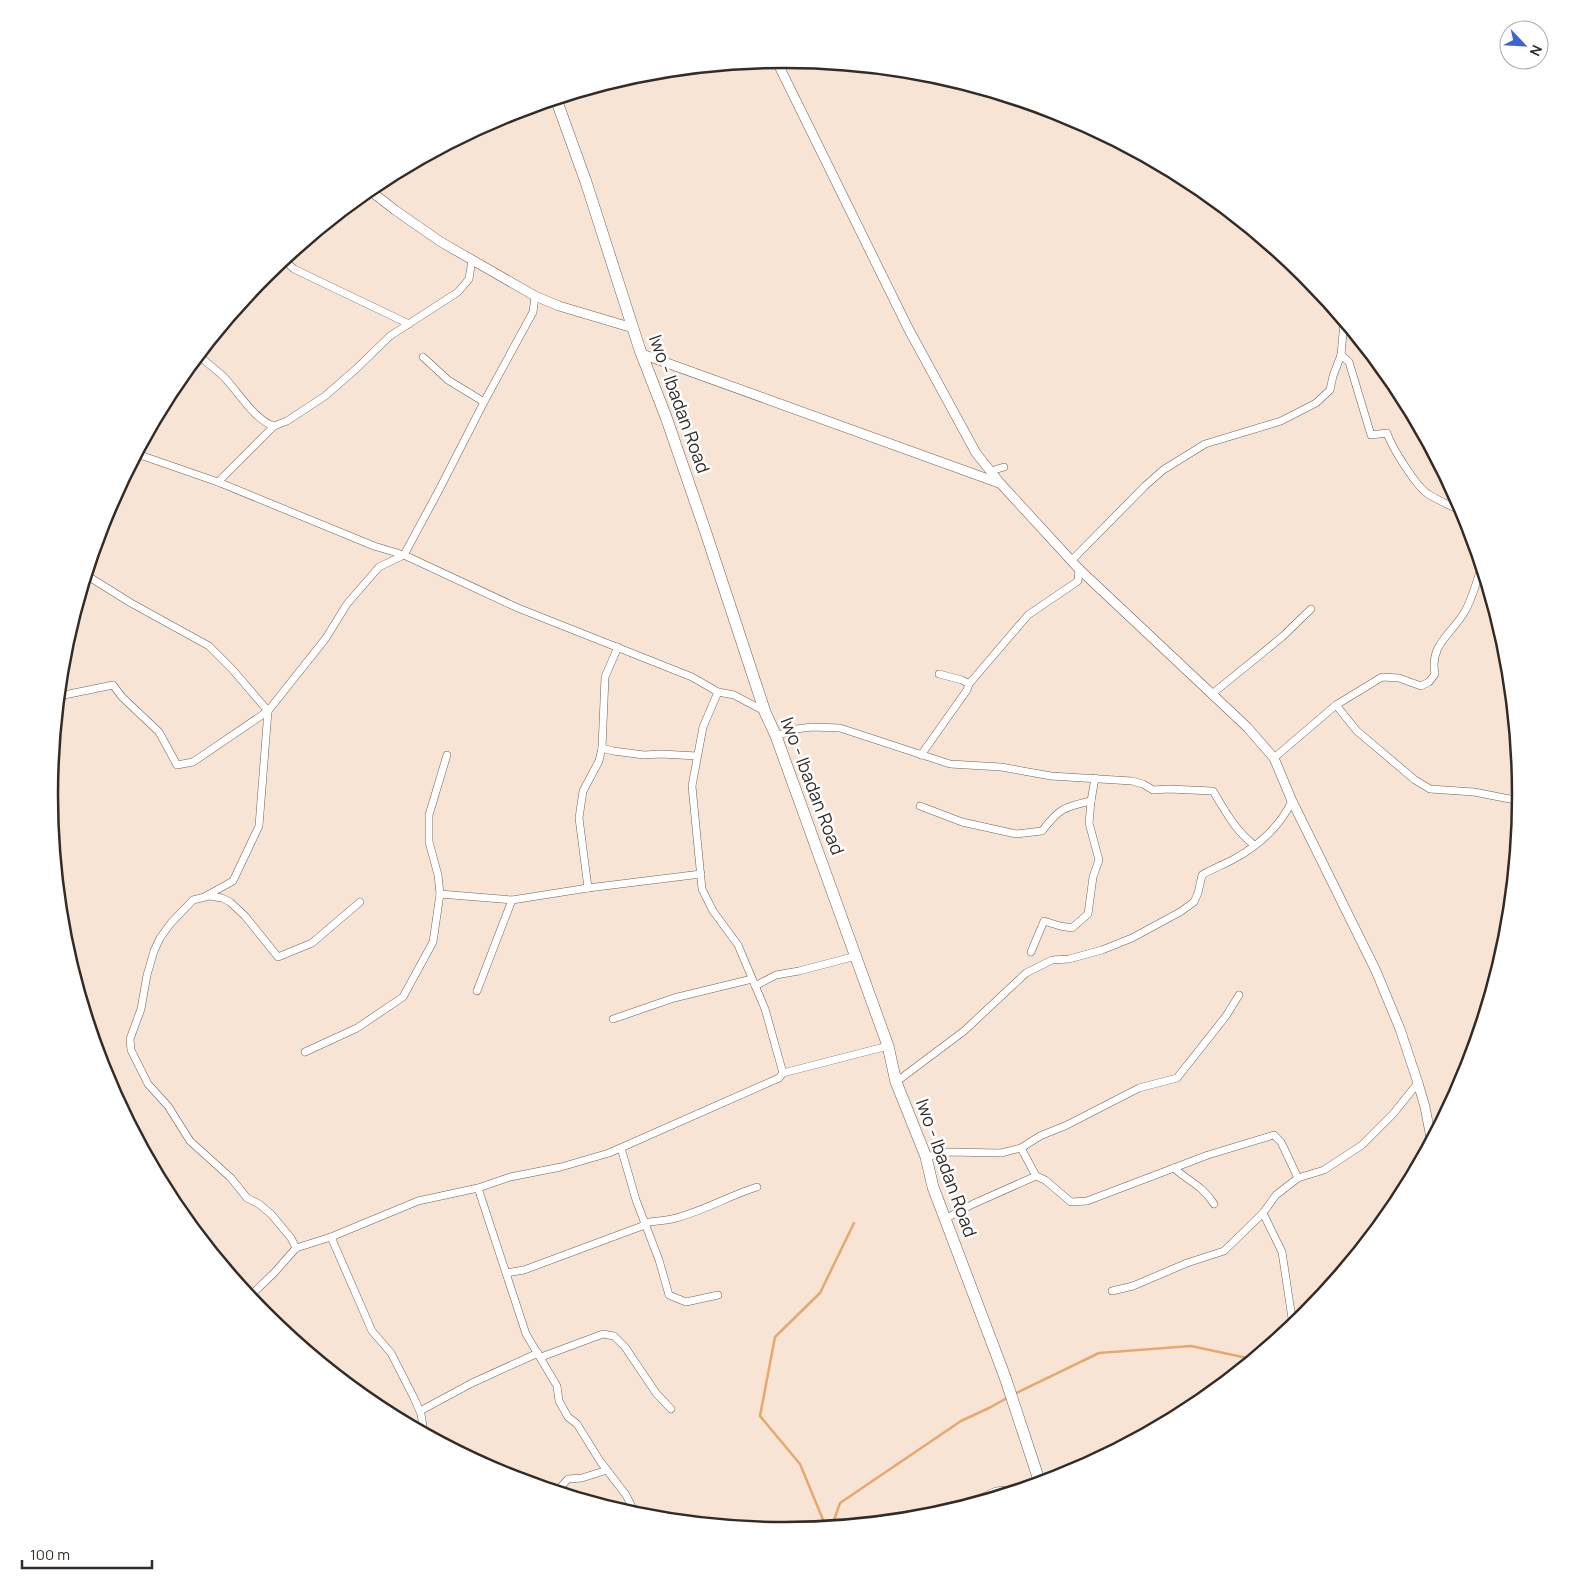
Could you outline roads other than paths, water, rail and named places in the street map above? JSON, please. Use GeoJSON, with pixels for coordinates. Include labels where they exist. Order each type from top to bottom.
{"type":"FeatureCollection","features":[{"type":"Feature","properties":{"kind":"main road","name":"Iwo - Ibadan Road"},"geometry":{"type":"LineString","coordinates":[[558,105],[633,328],[702,522],[765,712],[776,736],[856,956],[888,1046],[896,1082],[926,1157],[933,1187],[1005,1377],[1038,1476]]}},
{"type":"Feature","properties":{"kind":"street"},"geometry":{"type":"LineString","coordinates":[[780,68],[908,328],[976,453],[1000,483],[1079,569],[1247,727],[1274,758],[1292,801],[1376,972],[1400,1029],[1418,1083],[1430,1130]]}},
{"type":"Feature","properties":{"kind":"street"},"geometry":{"type":"LineString","coordinates":[[375,195],[441,242],[535,296],[583,314],[633,328]]}},
{"type":"Feature","properties":{"kind":"street"},"geometry":{"type":"LineString","coordinates":[[218,482],[274,426],[287,421],[324,396],[356,369],[390,336],[458,292],[469,279],[472,260]]}},
{"type":"Feature","properties":{"kind":"street"},"geometry":{"type":"LineString","coordinates":[[288,264],[294,269],[409,324]]}},
{"type":"Feature","properties":{"kind":"street"},"geometry":{"type":"LineString","coordinates":[[65,695],[113,685],[122,697],[159,732],[177,765],[193,762],[268,711],[326,638],[348,604],[379,567],[404,555],[533,312],[535,296]]}},
{"type":"Feature","properties":{"kind":"street"},"geometry":{"type":"LineString","coordinates":[[1072,560],[1144,486],[1164,470],[1205,444],[1281,421],[1316,403],[1330,390],[1341,355],[1343,331]]}},
{"type":"Feature","properties":{"kind":"street"},"geometry":{"type":"LineString","coordinates":[[642,354],[1000,483]]}},
{"type":"Feature","properties":{"kind":"street"},"geometry":{"type":"LineString","coordinates":[[1341,355],[1350,362],[1371,435],[1386,433],[1391,446],[1418,484],[1428,494],[1451,506]]}},
{"type":"Feature","properties":{"kind":"street"},"geometry":{"type":"LineString","coordinates":[[424,357],[448,380],[484,402]]}},
{"type":"Feature","properties":{"kind":"street"},"geometry":{"type":"LineString","coordinates":[[203,359],[223,376],[259,417],[268,425],[274,426]]}},
{"type":"Feature","properties":{"kind":"street"},"geometry":{"type":"LineString","coordinates":[[142,456],[218,482],[374,546],[404,555],[518,608],[692,677],[718,692],[734,695],[765,712]]}},
{"type":"Feature","properties":{"kind":"street"},"geometry":{"type":"LineString","coordinates":[[991,471],[1004,467]]}},
{"type":"Feature","properties":{"kind":"street"},"geometry":{"type":"LineString","coordinates":[[921,755],[967,690],[969,684],[1028,615],[1078,581],[1079,569]]}},
{"type":"Feature","properties":{"kind":"street"},"geometry":{"type":"LineString","coordinates":[[1274,758],[1336,705],[1382,677],[1399,678],[1421,686],[1429,682],[1435,674],[1433,664],[1439,646],[1464,612],[1478,577]]}},
{"type":"Feature","properties":{"kind":"street"},"geometry":{"type":"LineString","coordinates":[[91,578],[131,603],[209,646],[232,669],[268,711],[259,826],[233,881],[204,897]]}},
{"type":"Feature","properties":{"kind":"street"},"geometry":{"type":"LineString","coordinates":[[1212,694],[1282,637],[1311,609]]}},
{"type":"Feature","properties":{"kind":"street"},"geometry":{"type":"LineString","coordinates":[[588,888],[579,818],[583,791],[599,761],[602,748],[605,677],[618,647]]}},
{"type":"Feature","properties":{"kind":"street"},"geometry":{"type":"LineString","coordinates":[[939,674],[962,680],[969,684]]}},
{"type":"Feature","properties":{"kind":"street"},"geometry":{"type":"LineString","coordinates":[[718,692],[703,727],[692,786],[702,889],[713,911],[738,944],[765,1009],[783,1073]]}},
{"type":"Feature","properties":{"kind":"street"},"geometry":{"type":"LineString","coordinates":[[1336,705],[1357,731],[1415,780],[1430,789],[1474,792],[1512,799]]}},
{"type":"Feature","properties":{"kind":"street"},"geometry":{"type":"LineString","coordinates":[[776,736],[796,729],[812,727],[840,728],[950,764],[1000,767],[1051,776],[1132,781],[1144,784],[1153,790],[1213,791],[1228,817],[1244,838],[1254,845]]}},
{"type":"Feature","properties":{"kind":"street"},"geometry":{"type":"LineString","coordinates":[[602,748],[644,755],[698,756]]}},
{"type":"Feature","properties":{"kind":"street"},"geometry":{"type":"LineString","coordinates":[[305,1052],[357,1028],[403,997],[433,942],[440,894],[438,874],[429,842],[429,815],[448,755]]}},
{"type":"Feature","properties":{"kind":"street"},"geometry":{"type":"LineString","coordinates":[[1031,952],[1044,921],[1072,928],[1088,914],[1093,878],[1099,860],[1089,823],[1090,801],[1095,778]]}},
{"type":"Feature","properties":{"kind":"street"},"geometry":{"type":"LineString","coordinates":[[920,806],[962,822],[1016,834],[1042,831],[1055,814],[1068,806],[1090,801]]}},
{"type":"Feature","properties":{"kind":"street"},"geometry":{"type":"LineString","coordinates":[[896,1082],[964,1031],[1026,973],[1052,960],[1069,959],[1132,938],[1180,912],[1194,902],[1202,875],[1235,859],[1269,834],[1285,816],[1292,801]]}},
{"type":"Feature","properties":{"kind":"street"},"geometry":{"type":"LineString","coordinates":[[440,894],[512,900],[588,888],[701,874]]}},
{"type":"Feature","properties":{"kind":"street"},"geometry":{"type":"LineString","coordinates":[[296,1248],[291,1238],[271,1214],[247,1198],[231,1178],[190,1141],[168,1106],[148,1084],[131,1050],[130,1039],[141,1009],[147,975],[154,951],[160,938],[171,923],[193,900],[209,896],[222,898],[230,902],[245,916],[278,957],[312,943],[360,902]]}},
{"type":"Feature","properties":{"kind":"street"},"geometry":{"type":"LineString","coordinates":[[477,991],[512,900]]}},
{"type":"Feature","properties":{"kind":"street"},"geometry":{"type":"LineString","coordinates":[[612,1020],[674,998],[753,982],[856,956]]}},
{"type":"Feature","properties":{"kind":"street"},"geometry":{"type":"LineString","coordinates":[[926,1157],[948,1152],[1000,1153],[1021,1148],[1040,1136],[1067,1125],[1139,1088],[1177,1078],[1226,1016],[1239,995]]}},
{"type":"Feature","properties":{"kind":"street"},"geometry":{"type":"LineString","coordinates":[[254,1292],[296,1248],[331,1237],[418,1201],[478,1188],[510,1177],[561,1167],[621,1148],[735,1099],[779,1078],[783,1073],[888,1046]]}},
{"type":"Feature","properties":{"kind":"street"},"geometry":{"type":"LineString","coordinates":[[1112,1291],[1133,1286],[1187,1263],[1224,1251],[1263,1213],[1276,1195],[1298,1178],[1324,1170],[1362,1144],[1393,1114],[1418,1083]]}},
{"type":"Feature","properties":{"kind":"street"},"geometry":{"type":"LineString","coordinates":[[1021,1148],[1036,1176],[1045,1180],[1071,1202],[1087,1201],[1208,1155],[1274,1135],[1281,1142],[1298,1178]]}},
{"type":"Feature","properties":{"kind":"street"},"geometry":{"type":"LineString","coordinates":[[621,1148],[636,1200],[659,1260],[669,1295],[686,1302],[718,1295]]}},
{"type":"Feature","properties":{"kind":"street"},"geometry":{"type":"LineString","coordinates":[[1174,1168],[1182,1176],[1207,1193],[1214,1204]]}},
{"type":"Feature","properties":{"kind":"street"},"geometry":{"type":"LineString","coordinates":[[945,1219],[1036,1176]]}},
{"type":"Feature","properties":{"kind":"street"},"geometry":{"type":"LineString","coordinates":[[506,1273],[524,1270],[645,1224],[672,1219],[757,1187]]}},
{"type":"Feature","properties":{"kind":"street"},"geometry":{"type":"LineString","coordinates":[[478,1188],[526,1334],[556,1386],[559,1401],[568,1416],[578,1424],[631,1505]]}},
{"type":"Feature","properties":{"kind":"street"},"geometry":{"type":"LineString","coordinates":[[1263,1213],[1282,1252],[1293,1315]]}},
{"type":"Feature","properties":{"kind":"street"},"geometry":{"type":"LineString","coordinates":[[331,1237],[372,1331],[391,1353],[420,1411],[423,1426]]}},
{"type":"Feature","properties":{"kind":"street"},"geometry":{"type":"LineString","coordinates":[[420,1411],[472,1383],[539,1355],[602,1334],[614,1336],[625,1347],[656,1393],[671,1409]]}},
{"type":"Feature","properties":{"kind":"street"},"geometry":{"type":"LineString","coordinates":[[1017,1413],[1034,1477]]}},
{"type":"Feature","properties":{"kind":"street"},"geometry":{"type":"LineString","coordinates":[[561,1486],[568,1479],[582,1478],[607,1470]]}},
{"type":"Feature","properties":{"kind":"waterway"},"geometry":{"type":"LineString","coordinates":[[823,1520],[800,1464],[760,1416],[775,1337],[820,1293],[854,1223]]}},
{"type":"Feature","properties":{"kind":"waterway"},"geometry":{"type":"LineString","coordinates":[[1014,1394],[1099,1353],[1191,1346],[1245,1357]]}},
{"type":"Feature","properties":{"kind":"waterway"},"geometry":{"type":"LineString","coordinates":[[834,1520],[840,1503],[961,1421],[1007,1398]]}}]}
